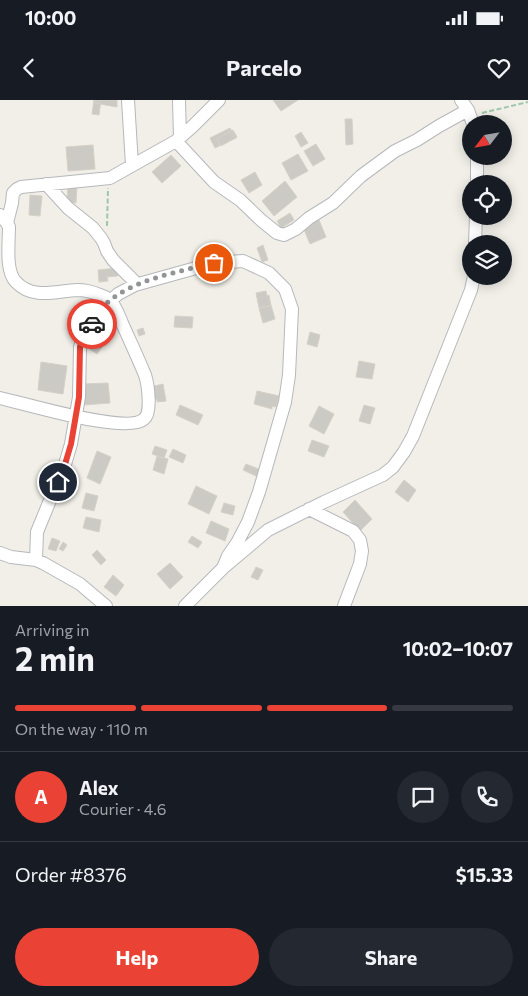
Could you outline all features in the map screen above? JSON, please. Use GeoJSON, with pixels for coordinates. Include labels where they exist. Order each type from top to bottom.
{"type":"FeatureCollection","features":[{"type":"Feature","properties":{"kind":"street"},"geometry":{"type":"LineString","coordinates":[[128,100],[132,165]]}},
{"type":"Feature","properties":{"kind":"street"},"geometry":{"type":"LineString","coordinates":[[179,100],[178,139],[214,182],[240,200],[277,233],[284,235],[296,229],[309,218],[333,203],[361,176],[395,151],[439,126],[468,113]]}},
{"type":"Feature","properties":{"kind":"street"},"geometry":{"type":"LineString","coordinates":[[0,398],[76,418],[113,423],[140,422],[145,419],[148,413],[149,402],[146,380],[136,353],[110,300],[92,292],[78,290],[41,294],[30,292],[20,286],[12,277],[10,271],[8,227],[4,219],[15,191],[21,187],[110,178],[178,139],[219,100]]}},
{"type":"Feature","properties":{"kind":"street"},"geometry":{"type":"LineString","coordinates":[[46,184],[68,208],[93,228],[113,260],[137,284]]}},
{"type":"Feature","properties":{"kind":"street"},"geometry":{"type":"LineString","coordinates":[[36,560],[37,532],[63,471],[71,444],[79,397],[80,347],[83,338],[102,308],[118,294],[137,284],[214,263],[243,261],[269,273],[285,289],[292,309],[289,375],[285,402],[259,492],[248,522],[223,568]]}},
{"type":"Feature","properties":{"kind":"street"},"geometry":{"type":"LineString","coordinates":[[185,606],[223,568],[268,530],[383,475],[393,467],[404,452],[412,436],[472,285]]}},
{"type":"Feature","properties":{"kind":"street"},"geometry":{"type":"LineString","coordinates":[[309,509],[353,531],[360,540],[362,551],[360,564],[344,606]]}},
{"type":"Feature","properties":{"kind":"street"},"geometry":{"type":"LineString","coordinates":[[0,553],[11,557],[36,560],[50,566],[80,584],[106,606]]}},
{"type":"Feature","properties":{"kind":"path"},"geometry":{"type":"LineString","coordinates":[[468,113],[489,111],[528,102]]}},
{"type":"Feature","properties":{"kind":"path"},"geometry":{"type":"LineString","coordinates":[[104,243],[107,227],[110,178]]}},
{"type":"Feature","properties":{"kind":"building"},"geometry":{"type":"Polygon","coordinates":[[[94,100],[117,100],[117,107],[94,103],[94,100]]]}},
{"type":"Feature","properties":{"kind":"building"},"geometry":{"type":"Polygon","coordinates":[[[94,100],[101,100],[99,115],[92,114],[94,100]]]}},
{"type":"Feature","properties":{"kind":"building"},"geometry":{"type":"Polygon","coordinates":[[[273,100],[298,100],[281,111],[273,100]]]}},
{"type":"Feature","properties":{"kind":"building"},"geometry":{"type":"Polygon","coordinates":[[[345,119],[352,119],[353,144],[346,145],[345,119]]]}},
{"type":"Feature","properties":{"kind":"building"},"geometry":{"type":"Polygon","coordinates":[[[230,128],[236,138],[215,148],[210,138],[230,128]]]}},
{"type":"Feature","properties":{"kind":"building"},"geometry":{"type":"Polygon","coordinates":[[[233,130],[237,137],[221,146],[217,139],[233,130]]]}},
{"type":"Feature","properties":{"kind":"building"},"geometry":{"type":"Polygon","coordinates":[[[301,132],[308,143],[301,147],[295,136],[301,132]]]}},
{"type":"Feature","properties":{"kind":"building"},"geometry":{"type":"Polygon","coordinates":[[[316,144],[325,159],[313,166],[304,151],[316,144]]]}},
{"type":"Feature","properties":{"kind":"building"},"geometry":{"type":"Polygon","coordinates":[[[93,145],[95,169],[68,171],[66,147],[93,145]]]}},
{"type":"Feature","properties":{"kind":"building"},"geometry":{"type":"Polygon","coordinates":[[[298,154],[308,171],[291,180],[282,163],[298,154]]]}},
{"type":"Feature","properties":{"kind":"building"},"geometry":{"type":"Polygon","coordinates":[[[171,155],[181,166],[162,183],[152,172],[171,155]]]}},
{"type":"Feature","properties":{"kind":"building"},"geometry":{"type":"Polygon","coordinates":[[[255,172],[262,185],[249,193],[241,180],[255,172]]]}},
{"type":"Feature","properties":{"kind":"building"},"geometry":{"type":"Polygon","coordinates":[[[285,181],[297,197],[274,216],[262,201],[285,181]]]}},
{"type":"Feature","properties":{"kind":"building"},"geometry":{"type":"Polygon","coordinates":[[[68,184],[77,185],[76,203],[67,202],[68,184]]]}},
{"type":"Feature","properties":{"kind":"building"},"geometry":{"type":"Polygon","coordinates":[[[30,195],[42,196],[40,216],[29,215],[30,195]]]}},
{"type":"Feature","properties":{"kind":"building"},"geometry":{"type":"Polygon","coordinates":[[[290,213],[294,220],[281,228],[277,221],[290,213]]]}},
{"type":"Feature","properties":{"kind":"building"},"geometry":{"type":"Polygon","coordinates":[[[319,220],[326,237],[310,244],[303,227],[319,220]]]}},
{"type":"Feature","properties":{"kind":"building"},"geometry":{"type":"Polygon","coordinates":[[[263,245],[268,260],[262,262],[257,248],[263,245]]]}},
{"type":"Feature","properties":{"kind":"building"},"geometry":{"type":"Polygon","coordinates":[[[117,268],[118,276],[107,277],[108,281],[99,282],[98,270],[117,268]]]}},
{"type":"Feature","properties":{"kind":"building"},"geometry":{"type":"Polygon","coordinates":[[[266,291],[267,296],[269,295],[271,306],[259,308],[256,293],[266,291]]]}},
{"type":"Feature","properties":{"kind":"building"},"geometry":{"type":"Polygon","coordinates":[[[271,305],[275,319],[263,323],[259,308],[271,305]]]}},
{"type":"Feature","properties":{"kind":"building"},"geometry":{"type":"Polygon","coordinates":[[[175,316],[193,317],[192,328],[174,327],[175,316]]]}},
{"type":"Feature","properties":{"kind":"building"},"geometry":{"type":"Polygon","coordinates":[[[143,328],[145,334],[139,336],[137,330],[143,328]]]}},
{"type":"Feature","properties":{"kind":"building"},"geometry":{"type":"Polygon","coordinates":[[[96,330],[108,339],[97,354],[85,346],[96,330]]]}},
{"type":"Feature","properties":{"kind":"building"},"geometry":{"type":"Polygon","coordinates":[[[310,332],[320,335],[317,347],[307,344],[310,332]]]}},
{"type":"Feature","properties":{"kind":"building"},"geometry":{"type":"Polygon","coordinates":[[[359,361],[375,364],[372,379],[356,377],[359,361]]]}},
{"type":"Feature","properties":{"kind":"building"},"geometry":{"type":"Polygon","coordinates":[[[41,362],[67,366],[63,394],[38,390],[41,362]]]}},
{"type":"Feature","properties":{"kind":"building"},"geometry":{"type":"Polygon","coordinates":[[[108,383],[110,403],[83,405],[82,384],[108,383]]]}},
{"type":"Feature","properties":{"kind":"building"},"geometry":{"type":"Polygon","coordinates":[[[163,384],[166,401],[157,402],[157,399],[152,400],[150,387],[163,384]]]}},
{"type":"Feature","properties":{"kind":"building"},"geometry":{"type":"Polygon","coordinates":[[[257,391],[279,396],[276,407],[272,406],[272,409],[254,404],[257,391]]]}},
{"type":"Feature","properties":{"kind":"building"},"geometry":{"type":"Polygon","coordinates":[[[180,405],[203,415],[198,425],[176,415],[180,405]]]}},
{"type":"Feature","properties":{"kind":"building"},"geometry":{"type":"Polygon","coordinates":[[[364,405],[375,408],[370,424],[359,421],[364,405]]]}},
{"type":"Feature","properties":{"kind":"building"},"geometry":{"type":"Polygon","coordinates":[[[319,406],[334,414],[324,434],[309,426],[319,406]]]}},
{"type":"Feature","properties":{"kind":"building"},"geometry":{"type":"Polygon","coordinates":[[[312,440],[329,446],[324,457],[308,451],[312,440]]]}},
{"type":"Feature","properties":{"kind":"building"},"geometry":{"type":"Polygon","coordinates":[[[155,446],[167,450],[164,458],[152,454],[155,446]]]}},
{"type":"Feature","properties":{"kind":"building"},"geometry":{"type":"Polygon","coordinates":[[[173,449],[186,455],[183,463],[169,457],[173,449]]]}},
{"type":"Feature","properties":{"kind":"building"},"geometry":{"type":"Polygon","coordinates":[[[97,451],[111,457],[100,484],[87,478],[97,451]]]}},
{"type":"Feature","properties":{"kind":"building"},"geometry":{"type":"Polygon","coordinates":[[[157,456],[168,459],[164,474],[153,470],[157,456]]]}},
{"type":"Feature","properties":{"kind":"building"},"geometry":{"type":"Polygon","coordinates":[[[246,464],[261,470],[258,477],[243,470],[246,464]]]}},
{"type":"Feature","properties":{"kind":"building"},"geometry":{"type":"Polygon","coordinates":[[[404,480],[416,490],[408,502],[395,492],[404,480]]]}},
{"type":"Feature","properties":{"kind":"building"},"geometry":{"type":"Polygon","coordinates":[[[196,486],[217,496],[209,514],[188,504],[196,486]]]}},
{"type":"Feature","properties":{"kind":"building"},"geometry":{"type":"Polygon","coordinates":[[[86,493],[98,496],[94,511],[82,508],[86,493]]]}},
{"type":"Feature","properties":{"kind":"building"},"geometry":{"type":"Polygon","coordinates":[[[355,500],[372,519],[360,531],[343,512],[355,500]]]}},
{"type":"Feature","properties":{"kind":"building"},"geometry":{"type":"Polygon","coordinates":[[[224,503],[235,506],[233,515],[221,512],[224,503]]]}},
{"type":"Feature","properties":{"kind":"building"},"geometry":{"type":"Polygon","coordinates":[[[86,517],[101,520],[99,532],[83,528],[86,517]]]}},
{"type":"Feature","properties":{"kind":"building"},"geometry":{"type":"Polygon","coordinates":[[[211,521],[229,529],[225,541],[206,533],[211,521]]]}},
{"type":"Feature","properties":{"kind":"building"},"geometry":{"type":"Polygon","coordinates":[[[192,536],[202,542],[198,548],[188,542],[192,536]]]}},
{"type":"Feature","properties":{"kind":"building"},"geometry":{"type":"Polygon","coordinates":[[[52,538],[60,541],[56,551],[48,549],[52,538]]]}},
{"type":"Feature","properties":{"kind":"building"},"geometry":{"type":"Polygon","coordinates":[[[63,542],[67,545],[63,551],[59,549],[63,542]]]}},
{"type":"Feature","properties":{"kind":"building"},"geometry":{"type":"Polygon","coordinates":[[[97,550],[106,560],[101,565],[92,555],[97,550]]]}},
{"type":"Feature","properties":{"kind":"building"},"geometry":{"type":"Polygon","coordinates":[[[170,563],[183,577],[170,589],[157,574],[170,563]]]}},
{"type":"Feature","properties":{"kind":"building"},"geometry":{"type":"Polygon","coordinates":[[[256,567],[263,570],[258,580],[251,577],[256,567]]]}},
{"type":"Feature","properties":{"kind":"building"},"geometry":{"type":"Polygon","coordinates":[[[113,575],[124,585],[116,596],[104,587],[113,575]]]}},
{"type":"Feature","properties":{"kind":"way so far"},"geometry":{"type":"LineString","coordinates":[[92,324],[102,308],[118,294],[135,285],[214,263]]}},
{"type":"Feature","properties":{"kind":"route"},"geometry":{"type":"LineString","coordinates":[[58,482],[71,444],[79,397],[80,347],[83,338],[92,324]]}}]}
